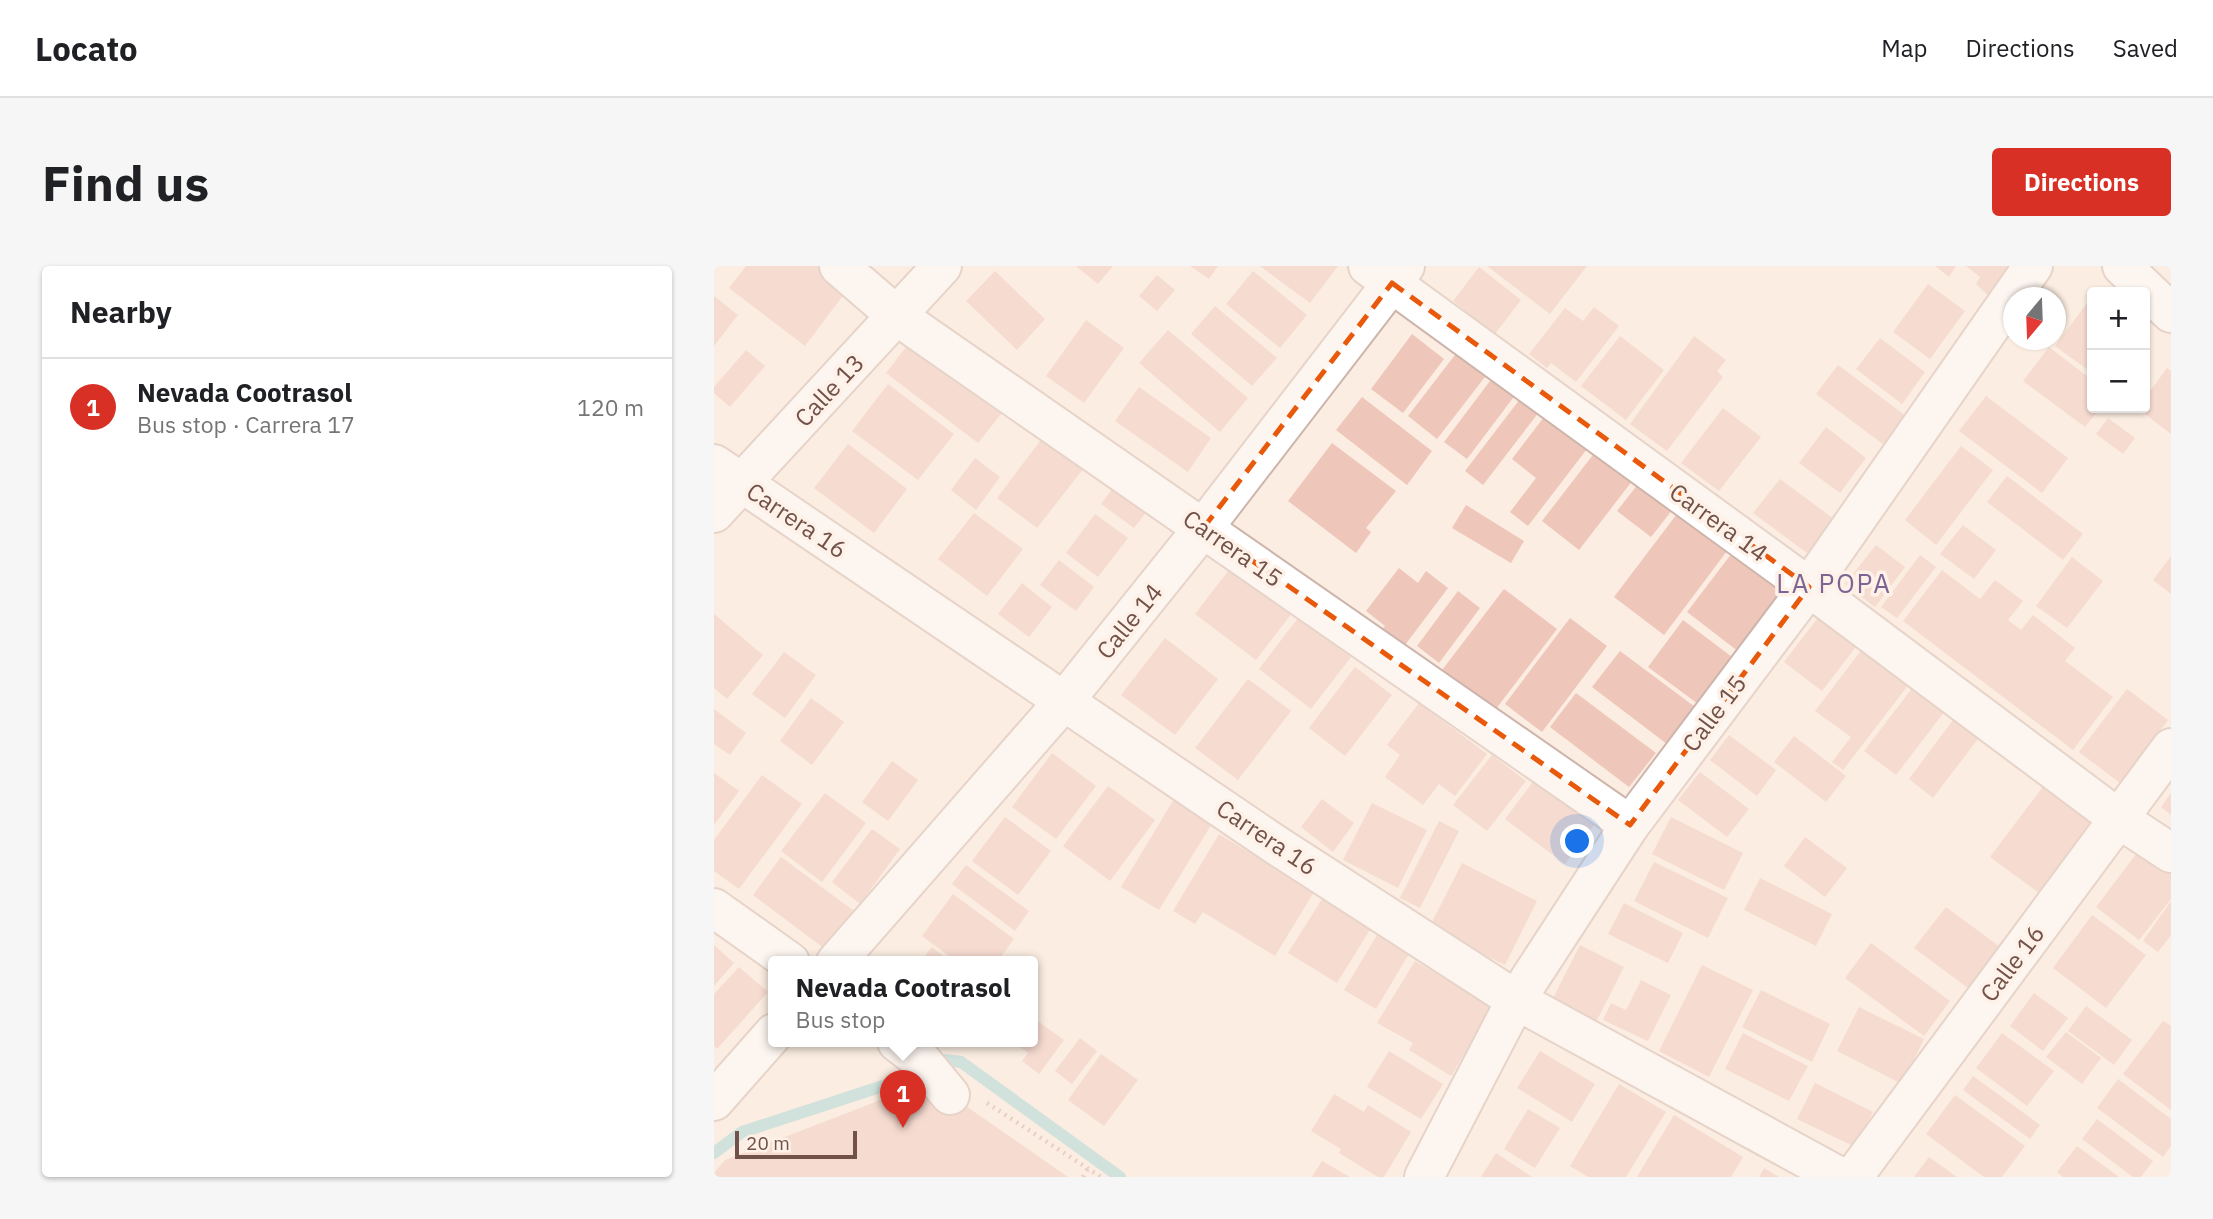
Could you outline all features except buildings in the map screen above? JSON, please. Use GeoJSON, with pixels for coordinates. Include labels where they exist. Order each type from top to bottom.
{"type":"FeatureCollection","features":[{"type":"Feature","properties":{"kind":"street","name":"Carrera 15"},"geometry":{"type":"LineString","coordinates":[[839,266],[897,316],[1630,825]]}},
{"type":"Feature","properties":{"kind":"street","name":"Calle 13"},"geometry":{"type":"LineString","coordinates":[[714,513],[728,474],[897,316],[942,266]]}},
{"type":"Feature","properties":{"kind":"street","name":"Calle 15"},"geometry":{"type":"LineString","coordinates":[[1424,1177],[1516,1000],[1630,825],[1809,587],[2033,266]]}},
{"type":"Feature","properties":{"kind":"street"},"geometry":{"type":"LineString","coordinates":[[2122,266],[2171,313]]}},
{"type":"Feature","properties":{"kind":"street","name":"Carrera 14"},"geometry":{"type":"LineString","coordinates":[[1388,272],[2119,819],[2171,853]]}},
{"type":"Feature","properties":{"kind":"street","name":"Calle 14"},"geometry":{"type":"LineString","coordinates":[[841,956],[1065,700],[1204,527],[1388,272]]}},
{"type":"Feature","properties":{"kind":"street","name":"Carrera 16"},"geometry":{"type":"LineString","coordinates":[[728,474],[1276,845],[1516,1000],[1840,1177]]}},
{"type":"Feature","properties":{"kind":"street","name":"Calle 16"},"geometry":{"type":"LineString","coordinates":[[1853,1177],[2171,748]]}},
{"type":"Feature","properties":{"kind":"street"},"geometry":{"type":"LineString","coordinates":[[714,908],[782,956]]}},
{"type":"Feature","properties":{"kind":"street"},"geometry":{"type":"LineString","coordinates":[[714,1101],[768,1040]]}},
{"type":"Feature","properties":{"kind":"street"},"geometry":{"type":"LineString","coordinates":[[909,1052],[964,1096]]}},
{"type":"Feature","properties":{"kind":"path"},"geometry":{"type":"LineString","coordinates":[[964,1096],[1101,1177]]}},
{"type":"Feature","properties":{"kind":"path"},"geometry":{"type":"LineString","coordinates":[[1083,1177],[1088,1168]]}},
{"type":"Feature","properties":{"kind":"highlighted area"},"geometry":{"type":"Polygon","coordinates":[[[1392,283],[1809,587],[1630,825],[1204,527],[1392,283]]]}},
{"type":"Feature","properties":{"kind":"waterway"},"geometry":{"type":"LineString","coordinates":[[944,1060],[961,1062],[1120,1177]]}},
{"type":"Feature","properties":{"kind":"waterway"},"geometry":{"type":"LineString","coordinates":[[714,1153],[742,1132],[892,1083]]}},
{"type":"Feature","properties":{"kind":"place","name":"Nevada Cootrasol"},"geometry":{"type":"Point","coordinates":[903,1128]}},
{"type":"Feature","properties":{"kind":"district","name":"LA POPA"},"geometry":{"type":"Point","coordinates":[1834,583]}}]}
